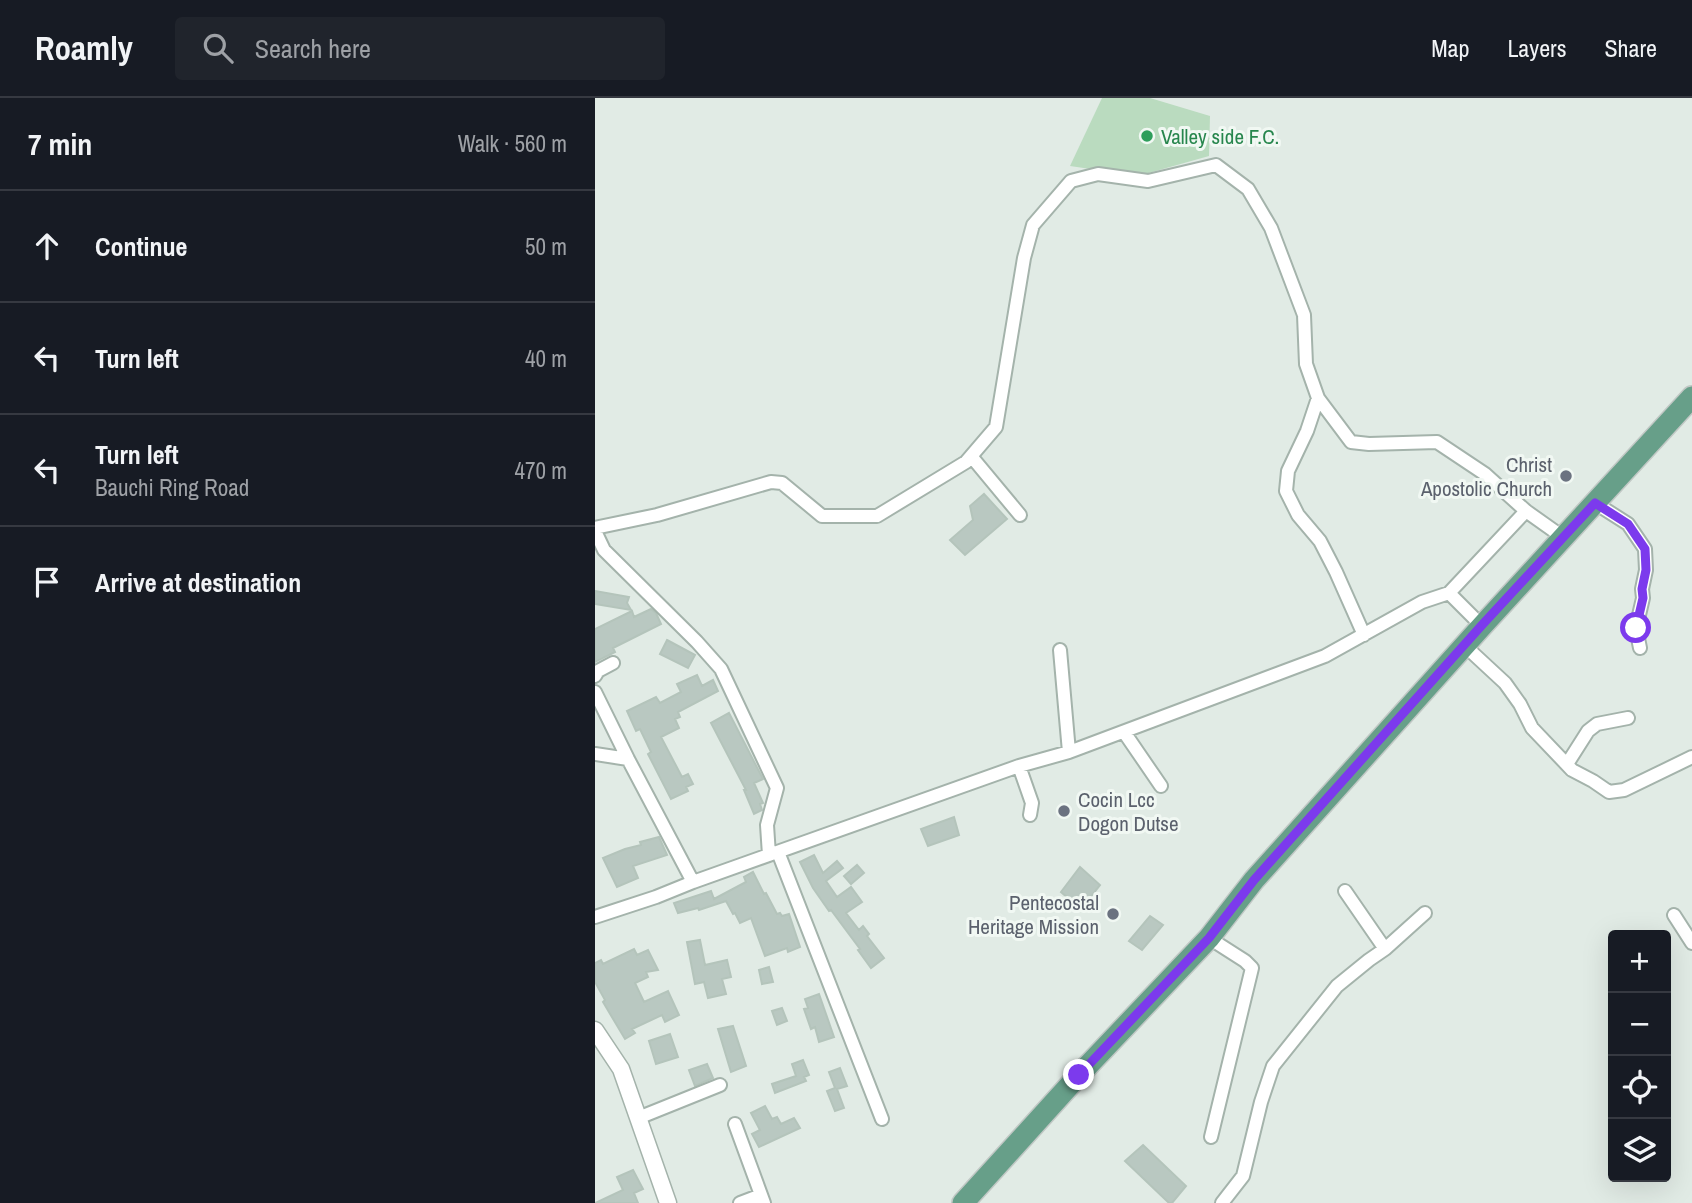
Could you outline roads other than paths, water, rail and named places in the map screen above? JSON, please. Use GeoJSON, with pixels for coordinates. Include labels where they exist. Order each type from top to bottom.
{"type":"FeatureCollection","features":[{"type":"Feature","properties":{"kind":"main road"},"geometry":{"type":"LineString","coordinates":[[963,1203],[1209,938],[1254,880],[1482,625],[1692,397]]}},
{"type":"Feature","properties":{"kind":"street"},"geometry":{"type":"LineString","coordinates":[[882,1119],[773,854],[768,825],[777,788],[721,669],[604,550],[595,530],[771,482],[782,483],[822,516],[877,516],[966,462],[996,427],[1024,258],[1033,225],[1071,181],[1098,174],[1148,181],[1216,165],[1248,189],[1271,228],[1304,315],[1306,364],[1318,398],[1351,442],[1437,442],[1485,474],[1527,511],[1564,538]]}},
{"type":"Feature","properties":{"kind":"street"},"geometry":{"type":"LineString","coordinates":[[1318,398],[1307,431],[1288,471],[1286,491],[1299,515],[1320,541],[1364,635]]}},
{"type":"Feature","properties":{"kind":"street"},"geometry":{"type":"LineString","coordinates":[[971,456],[1020,515]]}},
{"type":"Feature","properties":{"kind":"street"},"geometry":{"type":"LineString","coordinates":[[1595,503],[1628,524],[1645,549],[1643,598],[1636,628],[1640,648]]}},
{"type":"Feature","properties":{"kind":"street"},"geometry":{"type":"LineString","coordinates":[[595,916],[656,897],[1019,766],[1069,752],[1325,656],[1422,602],[1449,593],[1527,511]]}},
{"type":"Feature","properties":{"kind":"street"},"geometry":{"type":"LineString","coordinates":[[1449,593],[1482,625]]}},
{"type":"Feature","properties":{"kind":"street"},"geometry":{"type":"LineString","coordinates":[[1464,645],[1504,683],[1520,704],[1532,728],[1572,770],[1609,792],[1624,790],[1692,757]]}},
{"type":"Feature","properties":{"kind":"street"},"geometry":{"type":"LineString","coordinates":[[1060,650],[1069,752]]}},
{"type":"Feature","properties":{"kind":"street"},"geometry":{"type":"LineString","coordinates":[[595,676],[598,671],[613,663]]}},
{"type":"Feature","properties":{"kind":"street"},"geometry":{"type":"LineString","coordinates":[[595,692],[693,882]]}},
{"type":"Feature","properties":{"kind":"street"},"geometry":{"type":"LineString","coordinates":[[1567,764],[1588,731],[1597,724],[1628,718]]}},
{"type":"Feature","properties":{"kind":"street"},"geometry":{"type":"LineString","coordinates":[[1124,732],[1161,786]]}},
{"type":"Feature","properties":{"kind":"street"},"geometry":{"type":"LineString","coordinates":[[595,754],[628,760]]}},
{"type":"Feature","properties":{"kind":"street"},"geometry":{"type":"LineString","coordinates":[[1019,766],[1032,803],[1030,814]]}},
{"type":"Feature","properties":{"kind":"street"},"geometry":{"type":"LineString","coordinates":[[1345,891],[1385,949]]}},
{"type":"Feature","properties":{"kind":"street"},"geometry":{"type":"LineString","coordinates":[[1222,1203],[1243,1176],[1261,1102],[1273,1066],[1337,985],[1385,949],[1425,913]]}},
{"type":"Feature","properties":{"kind":"street"},"geometry":{"type":"LineString","coordinates":[[1674,915],[1692,943]]}},
{"type":"Feature","properties":{"kind":"street"},"geometry":{"type":"LineString","coordinates":[[1209,938],[1252,968],[1211,1137]]}},
{"type":"Feature","properties":{"kind":"street"},"geometry":{"type":"LineString","coordinates":[[595,1030],[621,1069],[668,1203]]}},
{"type":"Feature","properties":{"kind":"street"},"geometry":{"type":"LineString","coordinates":[[638,1118],[720,1085]]}},
{"type":"Feature","properties":{"kind":"street"},"geometry":{"type":"LineString","coordinates":[[735,1124],[762,1199],[740,1203]]}},
{"type":"Feature","properties":{"kind":"place","name":"Valley side F.C."},"geometry":{"type":"Point","coordinates":[1147,136]}},
{"type":"Feature","properties":{"kind":"place","name":"Christ Apostolic Church"},"geometry":{"type":"Point","coordinates":[1566,476]}},
{"type":"Feature","properties":{"kind":"place","name":"Cocin Lcc Dogon Dutse"},"geometry":{"type":"Point","coordinates":[1064,811]}},
{"type":"Feature","properties":{"kind":"place","name":"Pentecostal Heritage Mission"},"geometry":{"type":"Point","coordinates":[1113,914]}}]}
